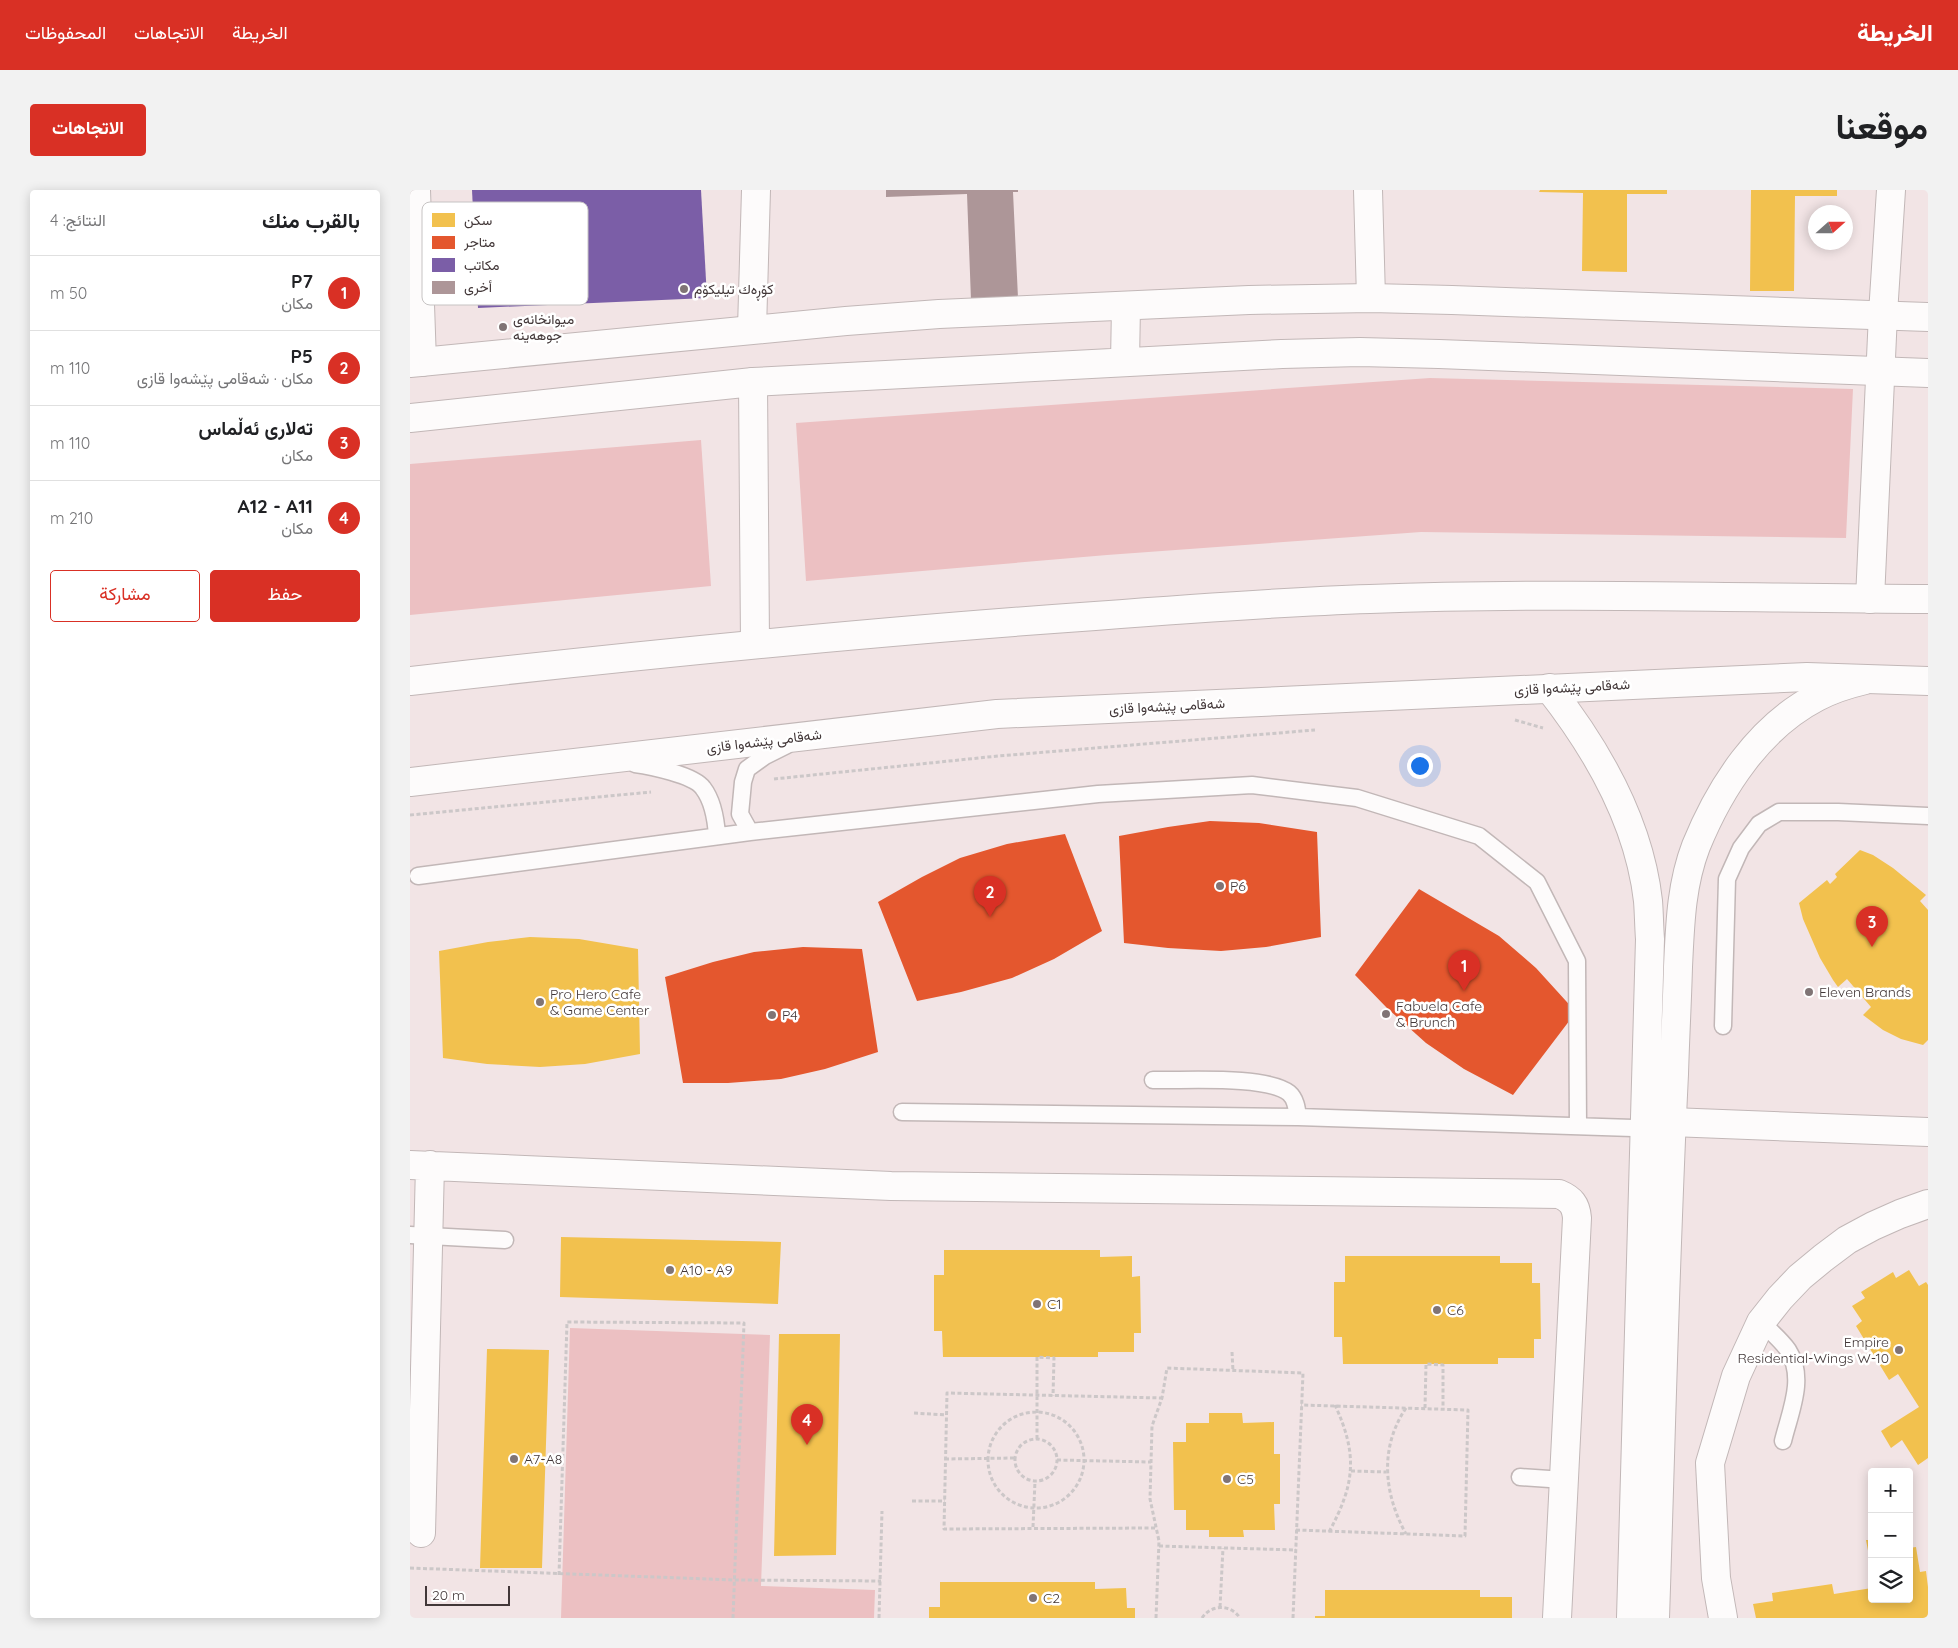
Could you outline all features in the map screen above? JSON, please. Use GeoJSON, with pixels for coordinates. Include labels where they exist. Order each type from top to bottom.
{"type":"FeatureCollection","features":[{"type":"Feature","properties":{"kind":"main road"},"geometry":{"type":"LineString","coordinates":[[416,190],[416,363],[752,329],[939,314],[1249,300],[1371,298],[1928,317]]}},
{"type":"Feature","properties":{"kind":"main road"},"geometry":{"type":"LineString","coordinates":[[752,329],[756,190]]}},
{"type":"Feature","properties":{"kind":"main road"},"geometry":{"type":"LineString","coordinates":[[1368,190],[1371,298]]}},
{"type":"Feature","properties":{"kind":"main road"},"geometry":{"type":"LineString","coordinates":[[1870,599],[1880,372],[1891,190]]}},
{"type":"Feature","properties":{"kind":"main road"},"geometry":{"type":"LineString","coordinates":[[1125,362],[1126,306]]}},
{"type":"Feature","properties":{"kind":"main road"},"geometry":{"type":"LineString","coordinates":[[410,418],[753,382],[1204,357],[1360,352],[1928,373]]}},
{"type":"Feature","properties":{"kind":"main road"},"geometry":{"type":"LineString","coordinates":[[753,382],[755,644]]}},
{"type":"Feature","properties":{"kind":"main road"},"geometry":{"type":"LineString","coordinates":[[410,680],[945,626],[1369,599],[1566,596],[1928,599]]}},
{"type":"Feature","properties":{"kind":"main road","name":"شەقامی پێشەوا قازی"},"geometry":{"type":"LineString","coordinates":[[410,782],[997,714],[1807,676],[1928,681]]}},
{"type":"Feature","properties":{"kind":"main road"},"geometry":{"type":"LineString","coordinates":[[1655,1618],[1671,1122],[1683,898],[1686,878],[1696,847],[1709,818],[1727,786],[1760,742],[1793,712],[1817,697],[1842,686],[1868,678]]}},
{"type":"Feature","properties":{"kind":"main road"},"geometry":{"type":"LineString","coordinates":[[1549,688],[1573,718],[1595,751],[1612,786],[1636,847],[1648,900],[1650,939],[1630,1618]]}},
{"type":"Feature","properties":{"kind":"main road"},"geometry":{"type":"LineString","coordinates":[[1648,900],[1656,895],[1666,893],[1683,898]]}},
{"type":"Feature","properties":{"kind":"main road"},"geometry":{"type":"LineString","coordinates":[[1671,1122],[1928,1132]]}},
{"type":"Feature","properties":{"kind":"main road"},"geometry":{"type":"LineString","coordinates":[[421,1533],[420,1165],[891,1186],[1559,1194],[1573,1202],[1577,1218],[1557,1618]]}},
{"type":"Feature","properties":{"kind":"main road"},"geometry":{"type":"LineString","coordinates":[[1723,1618],[1716,1578],[1710,1463],[1736,1376],[1761,1322],[1800,1277],[1847,1240],[1900,1214],[1928,1204]]}},
{"type":"Feature","properties":{"kind":"lane"},"geometry":{"type":"LineString","coordinates":[[750,832],[740,814],[743,782],[747,769],[765,756],[806,736]]}},
{"type":"Feature","properties":{"kind":"lane"},"geometry":{"type":"LineString","coordinates":[[605,760],[650,766],[680,774],[703,787],[711,805],[717,836]]}},
{"type":"Feature","properties":{"kind":"lane"},"geometry":{"type":"LineString","coordinates":[[418,876],[750,832],[1098,794],[1252,785],[1357,798],[1479,836],[1537,882],[1577,961],[1578,1126]]}},
{"type":"Feature","properties":{"kind":"lane"},"geometry":{"type":"LineString","coordinates":[[1723,1026],[1727,879],[1742,848],[1759,824],[1779,812],[1838,812],[1928,816]]}},
{"type":"Feature","properties":{"kind":"lane"},"geometry":{"type":"LineString","coordinates":[[1153,1080],[1267,1083],[1291,1094],[1296,1103],[1298,1118]]}},
{"type":"Feature","properties":{"kind":"lane"},"geometry":{"type":"LineString","coordinates":[[902,1112],[1298,1118],[1633,1128]]}},
{"type":"Feature","properties":{"kind":"lane"},"geometry":{"type":"LineString","coordinates":[[419,1236],[505,1240]]}},
{"type":"Feature","properties":{"kind":"lane"},"geometry":{"type":"LineString","coordinates":[[1761,1322],[1788,1349],[1796,1366],[1797,1381],[1783,1442]]}},
{"type":"Feature","properties":{"kind":"lane"},"geometry":{"type":"LineString","coordinates":[[1520,1477],[1564,1480]]}},
{"type":"Feature","properties":{"kind":"path"},"geometry":{"type":"LineString","coordinates":[[1509,719],[1548,730]]}},
{"type":"Feature","properties":{"kind":"path"},"geometry":{"type":"LineString","coordinates":[[743,782],[998,756],[1324,729]]}},
{"type":"Feature","properties":{"kind":"path"},"geometry":{"type":"LineString","coordinates":[[410,815],[653,792]]}},
{"type":"Feature","properties":{"kind":"path"},"geometry":{"type":"LineString","coordinates":[[559,1575],[567,1322],[744,1323],[733,1618]]}},
{"type":"Feature","properties":{"kind":"path"},"geometry":{"type":"LineString","coordinates":[[1232,1352],[1233,1370]]}},
{"type":"Feature","properties":{"kind":"path"},"geometry":{"type":"LineString","coordinates":[[1036,1439],[1037,1357],[1054,1358],[1052,1396]]}},
{"type":"Feature","properties":{"kind":"path"},"geometry":{"type":"LineString","coordinates":[[1425,1408],[1426,1364],[1443,1365],[1443,1409]]}},
{"type":"Feature","properties":{"kind":"path"},"geometry":{"type":"LineString","coordinates":[[1156,1618],[1159,1546],[1150,1499],[1152,1426],[1162,1398],[1167,1368],[1303,1372],[1293,1618]]}},
{"type":"Feature","properties":{"kind":"path"},"geometry":{"type":"LineString","coordinates":[[1156,1528],[1033,1527],[944,1529],[946,1415],[947,1394],[1162,1398]]}},
{"type":"Feature","properties":{"kind":"path"},"geometry":{"type":"LineString","coordinates":[[1296,1530],[1465,1536],[1467,1510],[1468,1410],[1302,1405]]}},
{"type":"Feature","properties":{"kind":"path"},"geometry":{"type":"LineString","coordinates":[[1330,1532],[1345,1503],[1351,1472],[1350,1452],[1345,1428],[1335,1405]]}},
{"type":"Feature","properties":{"kind":"path"},"geometry":{"type":"LineString","coordinates":[[1406,1408],[1391,1437],[1386,1472],[1393,1507],[1406,1534]]}},
{"type":"Feature","properties":{"kind":"path"},"geometry":{"type":"LineString","coordinates":[[1037,1412],[1056,1416],[1071,1428],[1079,1439],[1084,1461],[1081,1477],[1071,1494],[1055,1505],[1034,1509],[1016,1505],[1000,1494],[993,1483],[987,1459],[993,1438],[1001,1427],[1017,1416],[1037,1412]]}},
{"type":"Feature","properties":{"kind":"path"},"geometry":{"type":"LineString","coordinates":[[914,1413],[946,1415]]}},
{"type":"Feature","properties":{"kind":"path"},"geometry":{"type":"LineString","coordinates":[[1036,1439],[1050,1444],[1055,1450],[1057,1460],[1055,1470],[1050,1475],[1045,1479],[1035,1481],[1021,1474],[1016,1465],[1015,1458],[1018,1448],[1023,1443],[1036,1439]]}},
{"type":"Feature","properties":{"kind":"path"},"geometry":{"type":"LineString","coordinates":[[1467,1442],[1472,1441]]}},
{"type":"Feature","properties":{"kind":"path"},"geometry":{"type":"LineString","coordinates":[[945,1459],[1015,1458]]}},
{"type":"Feature","properties":{"kind":"path"},"geometry":{"type":"LineString","coordinates":[[1057,1460],[1151,1462]]}},
{"type":"Feature","properties":{"kind":"path"},"geometry":{"type":"LineString","coordinates":[[1351,1472],[1386,1472]]}},
{"type":"Feature","properties":{"kind":"path"},"geometry":{"type":"LineString","coordinates":[[1033,1527],[1035,1481]]}},
{"type":"Feature","properties":{"kind":"path"},"geometry":{"type":"LineString","coordinates":[[912,1501],[945,1501]]}},
{"type":"Feature","properties":{"kind":"path"},"geometry":{"type":"LineString","coordinates":[[879,1618],[882,1511]]}},
{"type":"Feature","properties":{"kind":"path"},"geometry":{"type":"LineString","coordinates":[[1159,1546],[1296,1550]]}},
{"type":"Feature","properties":{"kind":"path"},"geometry":{"type":"LineString","coordinates":[[1220,1607],[1223,1548]]}},
{"type":"Feature","properties":{"kind":"path"},"geometry":{"type":"LineString","coordinates":[[410,1568],[735,1580],[881,1581]]}},
{"type":"Feature","properties":{"kind":"path"},"geometry":{"type":"LineString","coordinates":[[1202,1618],[1210,1610],[1220,1607],[1231,1610],[1240,1618]]}},
{"type":"Feature","properties":{"kind":"shaded area"},"geometry":{"type":"Polygon","coordinates":[[[1430,378],[1853,389],[1846,538],[1421,532],[1107,555],[806,581],[796,423],[1430,378]]]}},
{"type":"Feature","properties":{"kind":"shaded area"},"geometry":{"type":"Polygon","coordinates":[[[701,440],[711,586],[410,615],[410,464],[701,440]]]}},
{"type":"Feature","properties":{"kind":"shaded area"},"geometry":{"type":"Polygon","coordinates":[[[570,1328],[770,1335],[761,1586],[875,1590],[874,1618],[561,1618],[570,1328]]]}},
{"type":"Feature","properties":{"kind":"building: سكن"},"geometry":{"type":"Polygon","coordinates":[[[1540,190],[1667,190],[1667,194],[1627,194],[1627,272],[1582,271],[1583,193],[1539,192],[1540,190]]]}},
{"type":"Feature","properties":{"kind":"building: سكن"},"geometry":{"type":"Polygon","coordinates":[[[1751,190],[1837,190],[1837,196],[1795,196],[1794,291],[1750,291],[1751,190]]]}},
{"type":"Feature","properties":{"kind":"building: سكن"},"geometry":{"type":"Polygon","coordinates":[[[1860,850],[1873,855],[1893,868],[1926,895],[1920,901],[1928,910],[1928,1040],[1923,1045],[1901,1039],[1883,1030],[1863,1015],[1871,1007],[1847,979],[1838,987],[1820,958],[1803,919],[1799,903],[1827,880],[1830,884],[1837,877],[1835,874],[1860,850]]]}},
{"type":"Feature","properties":{"kind":"building: سكن","name":"Pro Hero Cafe & Game Center"},"geometry":{"type":"Polygon","coordinates":[[[530,937],[579,939],[638,949],[640,1054],[585,1064],[540,1067],[487,1064],[443,1058],[439,951],[530,937]]]}},
{"type":"Feature","properties":{"kind":"building: سكن","name":"A10 - A9"},"geometry":{"type":"Polygon","coordinates":[[[561,1237],[781,1242],[778,1304],[560,1297],[561,1237]]]}},
{"type":"Feature","properties":{"kind":"building: سكن","name":"C1"},"geometry":{"type":"Polygon","coordinates":[[[944,1250],[1100,1250],[1100,1257],[1132,1256],[1132,1277],[1140,1276],[1141,1333],[1134,1333],[1134,1352],[1098,1352],[1098,1357],[943,1357],[942,1331],[934,1331],[934,1275],[944,1275],[944,1250]]]}},
{"type":"Feature","properties":{"kind":"building: سكن","name":"C6"},"geometry":{"type":"Polygon","coordinates":[[[1345,1256],[1500,1256],[1500,1263],[1532,1263],[1532,1283],[1540,1283],[1541,1339],[1534,1339],[1534,1358],[1498,1358],[1498,1364],[1343,1364],[1342,1337],[1334,1337],[1334,1282],[1345,1282],[1345,1256]]]}},
{"type":"Feature","properties":{"kind":"building: سكن","name":"Empire Residential-Wings W-10"},"geometry":{"type":"Polygon","coordinates":[[[1909,1270],[1919,1286],[1926,1282],[1928,1285],[1928,1458],[1918,1465],[1902,1440],[1891,1448],[1881,1431],[1919,1407],[1898,1374],[1889,1380],[1856,1326],[1862,1321],[1852,1306],[1865,1298],[1861,1292],[1893,1272],[1896,1278],[1909,1270]]]}},
{"type":"Feature","properties":{"kind":"building: سكن"},"geometry":{"type":"Polygon","coordinates":[[[779,1334],[840,1334],[836,1555],[774,1556],[779,1334]]]}},
{"type":"Feature","properties":{"kind":"building: سكن","name":"A7-A8"},"geometry":{"type":"Polygon","coordinates":[[[487,1349],[549,1350],[542,1568],[480,1568],[487,1349]]]}},
{"type":"Feature","properties":{"kind":"building: سكن","name":"C5"},"geometry":{"type":"Polygon","coordinates":[[[1209,1413],[1242,1413],[1243,1423],[1274,1422],[1274,1454],[1280,1454],[1280,1504],[1274,1504],[1275,1530],[1243,1530],[1244,1537],[1209,1537],[1209,1530],[1186,1530],[1186,1510],[1174,1510],[1173,1442],[1186,1442],[1186,1423],[1209,1423],[1209,1413]]]}},
{"type":"Feature","properties":{"kind":"building: سكن"},"geometry":{"type":"Polygon","coordinates":[[[1913,1547],[1916,1547],[1920,1572],[1926,1571],[1928,1618],[1756,1618],[1753,1604],[1773,1601],[1772,1593],[1832,1584],[1834,1594],[1868,1589],[1868,1603],[1913,1603],[1913,1547]]]}},
{"type":"Feature","properties":{"kind":"building: سكن","name":"C2"},"geometry":{"type":"Polygon","coordinates":[[[940,1582],[1095,1582],[1095,1589],[1126,1588],[1127,1608],[1135,1608],[1135,1618],[929,1618],[929,1607],[940,1607],[940,1582]]]}},
{"type":"Feature","properties":{"kind":"building: سكن"},"geometry":{"type":"Polygon","coordinates":[[[1325,1590],[1480,1590],[1480,1597],[1512,1597],[1512,1618],[1315,1618],[1315,1616],[1325,1616],[1325,1590]]]}},
{"type":"Feature","properties":{"kind":"building: متاجر","name":"P6"},"geometry":{"type":"Polygon","coordinates":[[[1210,821],[1259,823],[1317,832],[1321,937],[1266,947],[1221,951],[1124,943],[1119,836],[1210,821]]]}},
{"type":"Feature","properties":{"kind":"building: متاجر"},"geometry":{"type":"Polygon","coordinates":[[[1065,834],[1102,931],[1054,959],[1012,978],[961,992],[917,1001],[878,902],[960,858],[1007,844],[1065,834]]]}},
{"type":"Feature","properties":{"kind":"building: متاجر"},"geometry":{"type":"Polygon","coordinates":[[[1419,889],[1499,936],[1536,968],[1576,1012],[1513,1095],[1464,1069],[1426,1043],[1387,1008],[1355,975],[1419,889]]]}},
{"type":"Feature","properties":{"kind":"building: متاجر","name":"P4"},"geometry":{"type":"Polygon","coordinates":[[[803,947],[862,949],[878,1052],[825,1069],[781,1079],[728,1083],[683,1083],[665,977],[754,952],[803,947]]]}},
{"type":"Feature","properties":{"kind":"building: مكاتب"},"geometry":{"type":"Polygon","coordinates":[[[472,190],[701,190],[707,298],[588,303],[588,202],[473,202],[472,190]]]}},
{"type":"Feature","properties":{"kind":"building: مكاتب"},"geometry":{"type":"Polygon","coordinates":[[[478,305],[547,305],[478,308],[478,305]]]}},
{"type":"Feature","properties":{"kind":"building: أخرى"},"geometry":{"type":"Polygon","coordinates":[[[886,190],[1018,190],[1018,192],[1013,192],[1018,298],[971,300],[967,194],[886,197],[886,190]]]}},
{"type":"Feature","properties":{"kind":"place","name":"كۆڕەك تيليكۆم"},"geometry":{"type":"Point","coordinates":[684,289]}},
{"type":"Feature","properties":{"kind":"place","name":"میوانخانەی جوهەینە"},"geometry":{"type":"Point","coordinates":[503,327]}},
{"type":"Feature","properties":{"kind":"place","name":"P6"},"geometry":{"type":"Point","coordinates":[1220,886]}},
{"type":"Feature","properties":{"kind":"place","name":"P5"},"geometry":{"type":"Point","coordinates":[990,917]}},
{"type":"Feature","properties":{"kind":"place","name":"تەلاری ئەڵماس"},"geometry":{"type":"Point","coordinates":[1872,947]}},
{"type":"Feature","properties":{"kind":"place","name":"P7"},"geometry":{"type":"Point","coordinates":[1464,991]}},
{"type":"Feature","properties":{"kind":"place","name":"Eleven Brands"},"geometry":{"type":"Point","coordinates":[1809,992]}},
{"type":"Feature","properties":{"kind":"place","name":"Pro Hero Cafe & Game Center"},"geometry":{"type":"Point","coordinates":[540,1002]}},
{"type":"Feature","properties":{"kind":"place","name":"Fabuela Cafe & Brunch"},"geometry":{"type":"Point","coordinates":[1386,1014]}},
{"type":"Feature","properties":{"kind":"place","name":"P4"},"geometry":{"type":"Point","coordinates":[772,1015]}},
{"type":"Feature","properties":{"kind":"place","name":"A10 - A9"},"geometry":{"type":"Point","coordinates":[670,1270]}},
{"type":"Feature","properties":{"kind":"place","name":"C1"},"geometry":{"type":"Point","coordinates":[1037,1304]}},
{"type":"Feature","properties":{"kind":"place","name":"C6"},"geometry":{"type":"Point","coordinates":[1437,1310]}},
{"type":"Feature","properties":{"kind":"place","name":"Empire Residential-Wings W-10"},"geometry":{"type":"Point","coordinates":[1899,1350]}},
{"type":"Feature","properties":{"kind":"place","name":"A12 - A11"},"geometry":{"type":"Point","coordinates":[807,1445]}},
{"type":"Feature","properties":{"kind":"place","name":"A7-A8"},"geometry":{"type":"Point","coordinates":[514,1459]}},
{"type":"Feature","properties":{"kind":"place","name":"C5"},"geometry":{"type":"Point","coordinates":[1227,1479]}},
{"type":"Feature","properties":{"kind":"place","name":"C2"},"geometry":{"type":"Point","coordinates":[1033,1598]}}]}
